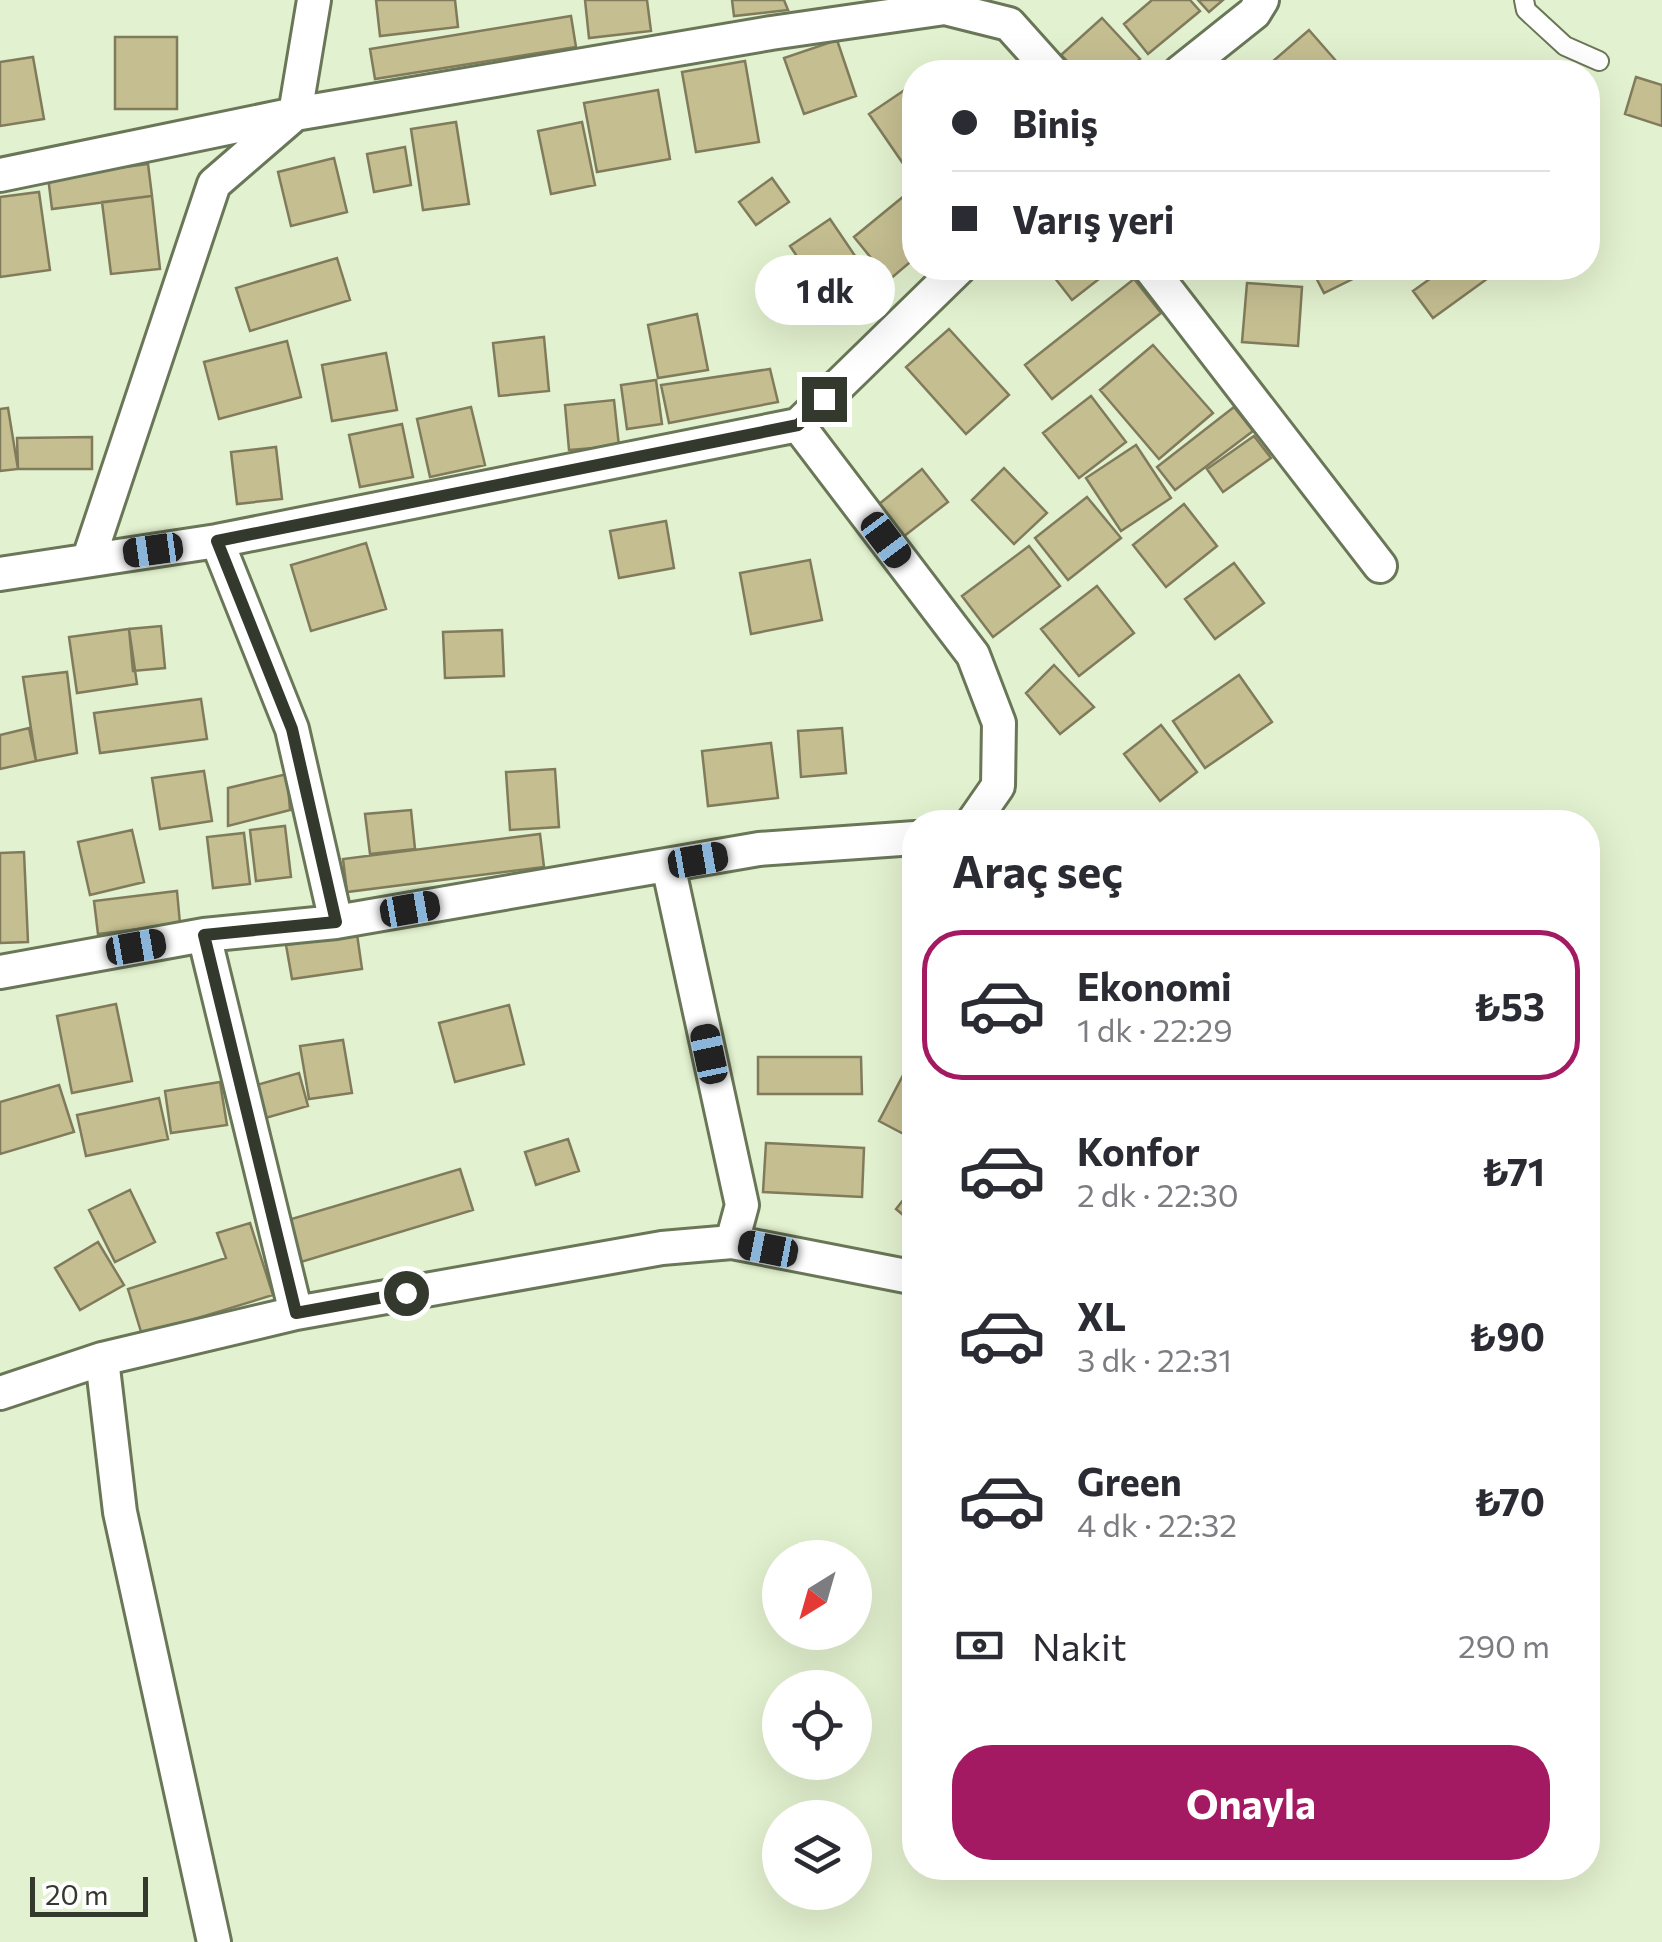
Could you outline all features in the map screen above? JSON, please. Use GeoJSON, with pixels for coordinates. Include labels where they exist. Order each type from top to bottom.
{"type":"FeatureCollection","features":[{"type":"Feature","properties":{"kind":"street"},"geometry":{"type":"LineString","coordinates":[[88,558],[214,184],[295,114],[314,0]]}},
{"type":"Feature","properties":{"kind":"street"},"geometry":{"type":"LineString","coordinates":[[1195,60],[1254,13],[1262,0]]}},
{"type":"Feature","properties":{"kind":"street"},"geometry":{"type":"LineString","coordinates":[[0,175],[295,114],[752,36],[944,8],[1009,24],[1041,60]]}},
{"type":"Feature","properties":{"kind":"street"},"geometry":{"type":"LineString","coordinates":[[0,574],[217,541],[798,425],[946,280]]}},
{"type":"Feature","properties":{"kind":"street"},"geometry":{"type":"LineString","coordinates":[[1159,280],[1380,566]]}},
{"type":"Feature","properties":{"kind":"street"},"geometry":{"type":"LineString","coordinates":[[798,425],[973,655],[999,723],[998,786],[981,810]]}},
{"type":"Feature","properties":{"kind":"street"},"geometry":{"type":"LineString","coordinates":[[217,541],[292,729],[336,922]]}},
{"type":"Feature","properties":{"kind":"street"},"geometry":{"type":"LineString","coordinates":[[0,972],[204,935],[336,922],[759,849],[902,839]]}},
{"type":"Feature","properties":{"kind":"street"},"geometry":{"type":"LineString","coordinates":[[668,865],[742,1206],[732,1242]]}},
{"type":"Feature","properties":{"kind":"street"},"geometry":{"type":"LineString","coordinates":[[204,935],[296,1313]]}},
{"type":"Feature","properties":{"kind":"street"},"geometry":{"type":"LineString","coordinates":[[0,1393],[102,1359],[296,1313],[662,1248],[732,1242],[902,1275]]}},
{"type":"Feature","properties":{"kind":"street"},"geometry":{"type":"LineString","coordinates":[[102,1359],[120,1512],[214,1942]]}},
{"type":"Feature","properties":{"kind":"lane"},"geometry":{"type":"LineString","coordinates":[[1524,0],[1526,10],[1565,46],[1598,60]]}},
{"type":"Feature","properties":{"kind":"building"},"geometry":{"type":"Polygon","coordinates":[[[376,0],[455,0],[458,27],[380,36],[376,0]]]}},
{"type":"Feature","properties":{"kind":"building"},"geometry":{"type":"Polygon","coordinates":[[[585,0],[647,0],[651,31],[589,38],[585,0]]]}},
{"type":"Feature","properties":{"kind":"building"},"geometry":{"type":"Polygon","coordinates":[[[732,0],[784,0],[788,10],[734,16],[732,0]]]}},
{"type":"Feature","properties":{"kind":"building"},"geometry":{"type":"Polygon","coordinates":[[[1152,0],[1190,0],[1200,11],[1148,54],[1124,24],[1152,0]]]}},
{"type":"Feature","properties":{"kind":"building"},"geometry":{"type":"Polygon","coordinates":[[[1198,0],[1223,0],[1209,12],[1198,0]]]}},
{"type":"Feature","properties":{"kind":"building"},"geometry":{"type":"Polygon","coordinates":[[[571,16],[576,47],[375,79],[370,49],[571,16]]]}},
{"type":"Feature","properties":{"kind":"building"},"geometry":{"type":"Polygon","coordinates":[[[1102,18],[1140,59],[1066,60],[1061,55],[1102,18]]]}},
{"type":"Feature","properties":{"kind":"building"},"geometry":{"type":"Polygon","coordinates":[[[1309,30],[1335,60],[1274,60],[1309,30]]]}},
{"type":"Feature","properties":{"kind":"building"},"geometry":{"type":"Polygon","coordinates":[[[115,37],[177,37],[177,109],[115,109],[115,37]]]}},
{"type":"Feature","properties":{"kind":"building"},"geometry":{"type":"Polygon","coordinates":[[[837,40],[856,96],[804,114],[784,58],[837,40]]]}},
{"type":"Feature","properties":{"kind":"building"},"geometry":{"type":"Polygon","coordinates":[[[33,57],[44,119],[0,126],[0,62],[33,57]]]}},
{"type":"Feature","properties":{"kind":"building"},"geometry":{"type":"Polygon","coordinates":[[[745,61],[759,142],[696,152],[682,72],[745,61]]]}},
{"type":"Feature","properties":{"kind":"building"},"geometry":{"type":"Polygon","coordinates":[[[1636,77],[1662,85],[1662,126],[1625,114],[1636,77]]]}},
{"type":"Feature","properties":{"kind":"building"},"geometry":{"type":"Polygon","coordinates":[[[658,90],[670,159],[597,172],[584,103],[658,90]]]}},
{"type":"Feature","properties":{"kind":"building"},"geometry":{"type":"Polygon","coordinates":[[[902,92],[902,162],[869,114],[902,92]]]}},
{"type":"Feature","properties":{"kind":"building"},"geometry":{"type":"Polygon","coordinates":[[[456,122],[469,204],[423,210],[411,129],[456,122]]]}},
{"type":"Feature","properties":{"kind":"building"},"geometry":{"type":"Polygon","coordinates":[[[582,122],[595,185],[551,194],[538,131],[582,122]]]}},
{"type":"Feature","properties":{"kind":"building"},"geometry":{"type":"Polygon","coordinates":[[[405,147],[411,185],[374,192],[367,154],[405,147]]]}},
{"type":"Feature","properties":{"kind":"building"},"geometry":{"type":"Polygon","coordinates":[[[334,158],[347,212],[291,226],[278,172],[334,158]]]}},
{"type":"Feature","properties":{"kind":"building"},"geometry":{"type":"Polygon","coordinates":[[[148,164],[152,196],[52,209],[48,177],[148,164]]]}},
{"type":"Feature","properties":{"kind":"building"},"geometry":{"type":"Polygon","coordinates":[[[772,178],[789,202],[756,225],[739,202],[772,178]]]}},
{"type":"Feature","properties":{"kind":"building"},"geometry":{"type":"Polygon","coordinates":[[[39,192],[50,270],[0,277],[0,197],[39,192]]]}},
{"type":"Feature","properties":{"kind":"building"},"geometry":{"type":"Polygon","coordinates":[[[152,196],[160,269],[111,274],[102,202],[152,196]]]}},
{"type":"Feature","properties":{"kind":"building"},"geometry":{"type":"Polygon","coordinates":[[[902,198],[902,269],[889,280],[854,237],[902,198]]]}},
{"type":"Feature","properties":{"kind":"building"},"geometry":{"type":"Polygon","coordinates":[[[830,219],[868,275],[828,302],[790,246],[830,219]]]}},
{"type":"Feature","properties":{"kind":"building"},"geometry":{"type":"Polygon","coordinates":[[[337,258],[350,300],[250,331],[236,288],[337,258]]]}},
{"type":"Feature","properties":{"kind":"building"},"geometry":{"type":"Polygon","coordinates":[[[1056,280],[1098,280],[1072,300],[1056,280]]]}},
{"type":"Feature","properties":{"kind":"building"},"geometry":{"type":"Polygon","coordinates":[[[1133,280],[1161,313],[1052,399],[1025,365],[1133,280]]]}},
{"type":"Feature","properties":{"kind":"building"},"geometry":{"type":"Polygon","coordinates":[[[1317,280],[1351,280],[1324,293],[1317,280]]]}},
{"type":"Feature","properties":{"kind":"building"},"geometry":{"type":"Polygon","coordinates":[[[1428,280],[1485,280],[1433,318],[1413,291],[1428,280]]]}},
{"type":"Feature","properties":{"kind":"building"},"geometry":{"type":"Polygon","coordinates":[[[1247,283],[1302,287],[1298,346],[1242,342],[1247,283]]]}},
{"type":"Feature","properties":{"kind":"building"},"geometry":{"type":"Polygon","coordinates":[[[697,314],[708,370],[658,378],[648,325],[697,314]]]}},
{"type":"Feature","properties":{"kind":"building"},"geometry":{"type":"Polygon","coordinates":[[[949,329],[1009,395],[966,434],[906,367],[949,329]]]}},
{"type":"Feature","properties":{"kind":"building"},"geometry":{"type":"Polygon","coordinates":[[[544,337],[549,391],[499,396],[493,343],[544,337]]]}},
{"type":"Feature","properties":{"kind":"building"},"geometry":{"type":"Polygon","coordinates":[[[287,341],[301,397],[219,419],[204,362],[287,341]]]}},
{"type":"Feature","properties":{"kind":"building"},"geometry":{"type":"Polygon","coordinates":[[[1153,345],[1213,413],[1159,459],[1100,390],[1153,345]]]}},
{"type":"Feature","properties":{"kind":"building"},"geometry":{"type":"Polygon","coordinates":[[[386,353],[397,410],[332,421],[322,365],[386,353]]]}},
{"type":"Feature","properties":{"kind":"building"},"geometry":{"type":"Polygon","coordinates":[[[770,369],[778,402],[669,423],[661,385],[770,369]]]}},
{"type":"Feature","properties":{"kind":"building"},"geometry":{"type":"Polygon","coordinates":[[[656,380],[662,424],[627,429],[621,385],[656,380]]]}},
{"type":"Feature","properties":{"kind":"building"},"geometry":{"type":"Polygon","coordinates":[[[1091,396],[1126,442],[1079,478],[1043,433],[1091,396]]]}},
{"type":"Feature","properties":{"kind":"building"},"geometry":{"type":"Polygon","coordinates":[[[614,400],[619,446],[569,450],[565,405],[614,400]]]}},
{"type":"Feature","properties":{"kind":"building"},"geometry":{"type":"Polygon","coordinates":[[[471,407],[485,465],[430,477],[417,419],[471,407]]]}},
{"type":"Feature","properties":{"kind":"building"},"geometry":{"type":"Polygon","coordinates":[[[1234,407],[1253,431],[1175,490],[1157,467],[1234,407]]]}},
{"type":"Feature","properties":{"kind":"building"},"geometry":{"type":"Polygon","coordinates":[[[8,408],[18,469],[0,471],[0,409],[8,408]]]}},
{"type":"Feature","properties":{"kind":"building"},"geometry":{"type":"Polygon","coordinates":[[[402,424],[413,477],[360,487],[349,435],[402,424]]]}},
{"type":"Feature","properties":{"kind":"building"},"geometry":{"type":"Polygon","coordinates":[[[1254,436],[1271,458],[1223,492],[1207,469],[1254,436]]]}},
{"type":"Feature","properties":{"kind":"building"},"geometry":{"type":"Polygon","coordinates":[[[92,437],[92,469],[18,469],[17,438],[92,437]]]}},
{"type":"Feature","properties":{"kind":"building"},"geometry":{"type":"Polygon","coordinates":[[[1136,445],[1171,498],[1121,531],[1086,478],[1136,445]]]}},
{"type":"Feature","properties":{"kind":"building"},"geometry":{"type":"Polygon","coordinates":[[[276,447],[282,499],[237,504],[231,452],[276,447]]]}},
{"type":"Feature","properties":{"kind":"building"},"geometry":{"type":"Polygon","coordinates":[[[1004,468],[1047,513],[1014,544],[972,500],[1004,468]]]}},
{"type":"Feature","properties":{"kind":"building"},"geometry":{"type":"Polygon","coordinates":[[[922,469],[948,502],[903,537],[878,505],[922,469]]]}},
{"type":"Feature","properties":{"kind":"building"},"geometry":{"type":"Polygon","coordinates":[[[1087,497],[1121,538],[1068,580],[1035,538],[1087,497]]]}},
{"type":"Feature","properties":{"kind":"building"},"geometry":{"type":"Polygon","coordinates":[[[1184,504],[1217,546],[1166,587],[1133,545],[1184,504]]]}},
{"type":"Feature","properties":{"kind":"building"},"geometry":{"type":"Polygon","coordinates":[[[666,521],[674,568],[619,578],[610,531],[666,521]]]}},
{"type":"Feature","properties":{"kind":"building"},"geometry":{"type":"Polygon","coordinates":[[[366,543],[386,609],[311,631],[291,565],[366,543]]]}},
{"type":"Feature","properties":{"kind":"building"},"geometry":{"type":"Polygon","coordinates":[[[1029,546],[1060,586],[993,637],[962,596],[1029,546]]]}},
{"type":"Feature","properties":{"kind":"building"},"geometry":{"type":"Polygon","coordinates":[[[810,560],[822,620],[751,634],[740,573],[810,560]]]}},
{"type":"Feature","properties":{"kind":"building"},"geometry":{"type":"Polygon","coordinates":[[[1234,563],[1264,603],[1215,639],[1185,599],[1234,563]]]}},
{"type":"Feature","properties":{"kind":"building"},"geometry":{"type":"Polygon","coordinates":[[[1097,586],[1134,633],[1079,676],[1041,629],[1097,586]]]}},
{"type":"Feature","properties":{"kind":"building"},"geometry":{"type":"Polygon","coordinates":[[[161,626],[165,668],[133,671],[129,629],[161,626]]]}},
{"type":"Feature","properties":{"kind":"building"},"geometry":{"type":"Polygon","coordinates":[[[129,629],[137,684],[77,693],[69,637],[129,629]]]}},
{"type":"Feature","properties":{"kind":"building"},"geometry":{"type":"Polygon","coordinates":[[[502,630],[504,676],[445,678],[443,632],[502,630]]]}},
{"type":"Feature","properties":{"kind":"building"},"geometry":{"type":"Polygon","coordinates":[[[1054,665],[1094,707],[1060,734],[1026,693],[1054,665]]]}},
{"type":"Feature","properties":{"kind":"building"},"geometry":{"type":"Polygon","coordinates":[[[67,672],[77,753],[36,761],[23,677],[67,672]]]}},
{"type":"Feature","properties":{"kind":"building"},"geometry":{"type":"Polygon","coordinates":[[[1239,675],[1272,722],[1205,768],[1173,721],[1239,675]]]}},
{"type":"Feature","properties":{"kind":"building"},"geometry":{"type":"Polygon","coordinates":[[[201,699],[207,739],[100,753],[94,713],[201,699]]]}},
{"type":"Feature","properties":{"kind":"building"},"geometry":{"type":"Polygon","coordinates":[[[1161,725],[1197,772],[1160,801],[1124,754],[1161,725]]]}},
{"type":"Feature","properties":{"kind":"building"},"geometry":{"type":"Polygon","coordinates":[[[29,728],[36,761],[0,769],[0,735],[29,728]]]}},
{"type":"Feature","properties":{"kind":"building"},"geometry":{"type":"Polygon","coordinates":[[[842,728],[846,773],[801,777],[798,731],[842,728]]]}},
{"type":"Feature","properties":{"kind":"building"},"geometry":{"type":"Polygon","coordinates":[[[771,743],[778,798],[708,806],[702,751],[771,743]]]}},
{"type":"Feature","properties":{"kind":"building"},"geometry":{"type":"Polygon","coordinates":[[[555,769],[559,827],[510,830],[506,772],[555,769]]]}},
{"type":"Feature","properties":{"kind":"building"},"geometry":{"type":"Polygon","coordinates":[[[204,771],[212,821],[160,829],[152,778],[204,771]]]}},
{"type":"Feature","properties":{"kind":"building"},"geometry":{"type":"Polygon","coordinates":[[[287,774],[290,810],[228,826],[228,788],[287,774]]]}},
{"type":"Feature","properties":{"kind":"building"},"geometry":{"type":"Polygon","coordinates":[[[411,810],[415,849],[370,854],[365,814],[411,810]]]}},
{"type":"Feature","properties":{"kind":"building"},"geometry":{"type":"Polygon","coordinates":[[[285,826],[291,877],[256,881],[250,830],[285,826]]]}},
{"type":"Feature","properties":{"kind":"building"},"geometry":{"type":"Polygon","coordinates":[[[132,830],[144,882],[90,895],[78,842],[132,830]]]}},
{"type":"Feature","properties":{"kind":"building"},"geometry":{"type":"Polygon","coordinates":[[[244,833],[250,884],[213,888],[207,837],[244,833]]]}},
{"type":"Feature","properties":{"kind":"building"},"geometry":{"type":"Polygon","coordinates":[[[540,834],[544,867],[347,892],[343,859],[540,834]]]}},
{"type":"Feature","properties":{"kind":"building"},"geometry":{"type":"Polygon","coordinates":[[[24,852],[28,942],[0,943],[0,853],[24,852]]]}},
{"type":"Feature","properties":{"kind":"building"},"geometry":{"type":"Polygon","coordinates":[[[177,891],[180,924],[98,934],[94,901],[177,891]]]}},
{"type":"Feature","properties":{"kind":"building"},"geometry":{"type":"Polygon","coordinates":[[[357,934],[362,969],[292,979],[286,945],[357,934]]]}},
{"type":"Feature","properties":{"kind":"building"},"geometry":{"type":"Polygon","coordinates":[[[116,1004],[132,1081],[72,1093],[57,1016],[116,1004]]]}},
{"type":"Feature","properties":{"kind":"building"},"geometry":{"type":"Polygon","coordinates":[[[509,1005],[524,1064],[455,1082],[439,1023],[509,1005]]]}},
{"type":"Feature","properties":{"kind":"building"},"geometry":{"type":"Polygon","coordinates":[[[343,1040],[352,1093],[309,1099],[300,1046],[343,1040]]]}},
{"type":"Feature","properties":{"kind":"building"},"geometry":{"type":"Polygon","coordinates":[[[758,1057],[861,1057],[862,1094],[758,1094],[758,1057]]]}},
{"type":"Feature","properties":{"kind":"building"},"geometry":{"type":"Polygon","coordinates":[[[299,1073],[308,1106],[262,1119],[253,1086],[299,1073]]]}},
{"type":"Feature","properties":{"kind":"building"},"geometry":{"type":"Polygon","coordinates":[[[902,1077],[902,1133],[879,1121],[902,1077]]]}},
{"type":"Feature","properties":{"kind":"building"},"geometry":{"type":"Polygon","coordinates":[[[220,1082],[227,1125],[171,1133],[165,1091],[220,1082]]]}},
{"type":"Feature","properties":{"kind":"building"},"geometry":{"type":"Polygon","coordinates":[[[59,1085],[74,1132],[0,1154],[0,1102],[59,1085]]]}},
{"type":"Feature","properties":{"kind":"building"},"geometry":{"type":"Polygon","coordinates":[[[159,1098],[168,1139],[86,1156],[77,1115],[159,1098]]]}},
{"type":"Feature","properties":{"kind":"building"},"geometry":{"type":"Polygon","coordinates":[[[568,1139],[579,1171],[536,1185],[525,1152],[568,1139]]]}},
{"type":"Feature","properties":{"kind":"building"},"geometry":{"type":"Polygon","coordinates":[[[766,1143],[864,1148],[862,1197],[763,1192],[766,1143]]]}},
{"type":"Feature","properties":{"kind":"building"},"geometry":{"type":"Polygon","coordinates":[[[460,1169],[473,1210],[301,1262],[288,1220],[460,1169]]]}},
{"type":"Feature","properties":{"kind":"building"},"geometry":{"type":"Polygon","coordinates":[[[130,1190],[155,1242],[115,1262],[89,1210],[130,1190]]]}},
{"type":"Feature","properties":{"kind":"building"},"geometry":{"type":"Polygon","coordinates":[[[250,1223],[273,1295],[142,1335],[128,1289],[226,1258],[217,1233],[250,1223]]]}},
{"type":"Feature","properties":{"kind":"building"},"geometry":{"type":"Polygon","coordinates":[[[98,1242],[124,1285],[80,1310],[55,1268],[98,1242]]]}},
{"type":"Feature","properties":{"kind":"route"},"geometry":{"type":"LineString","coordinates":[[406,1293],[296,1313],[204,935],[336,922],[292,729],[217,541],[798,425],[824,399]]}}]}
